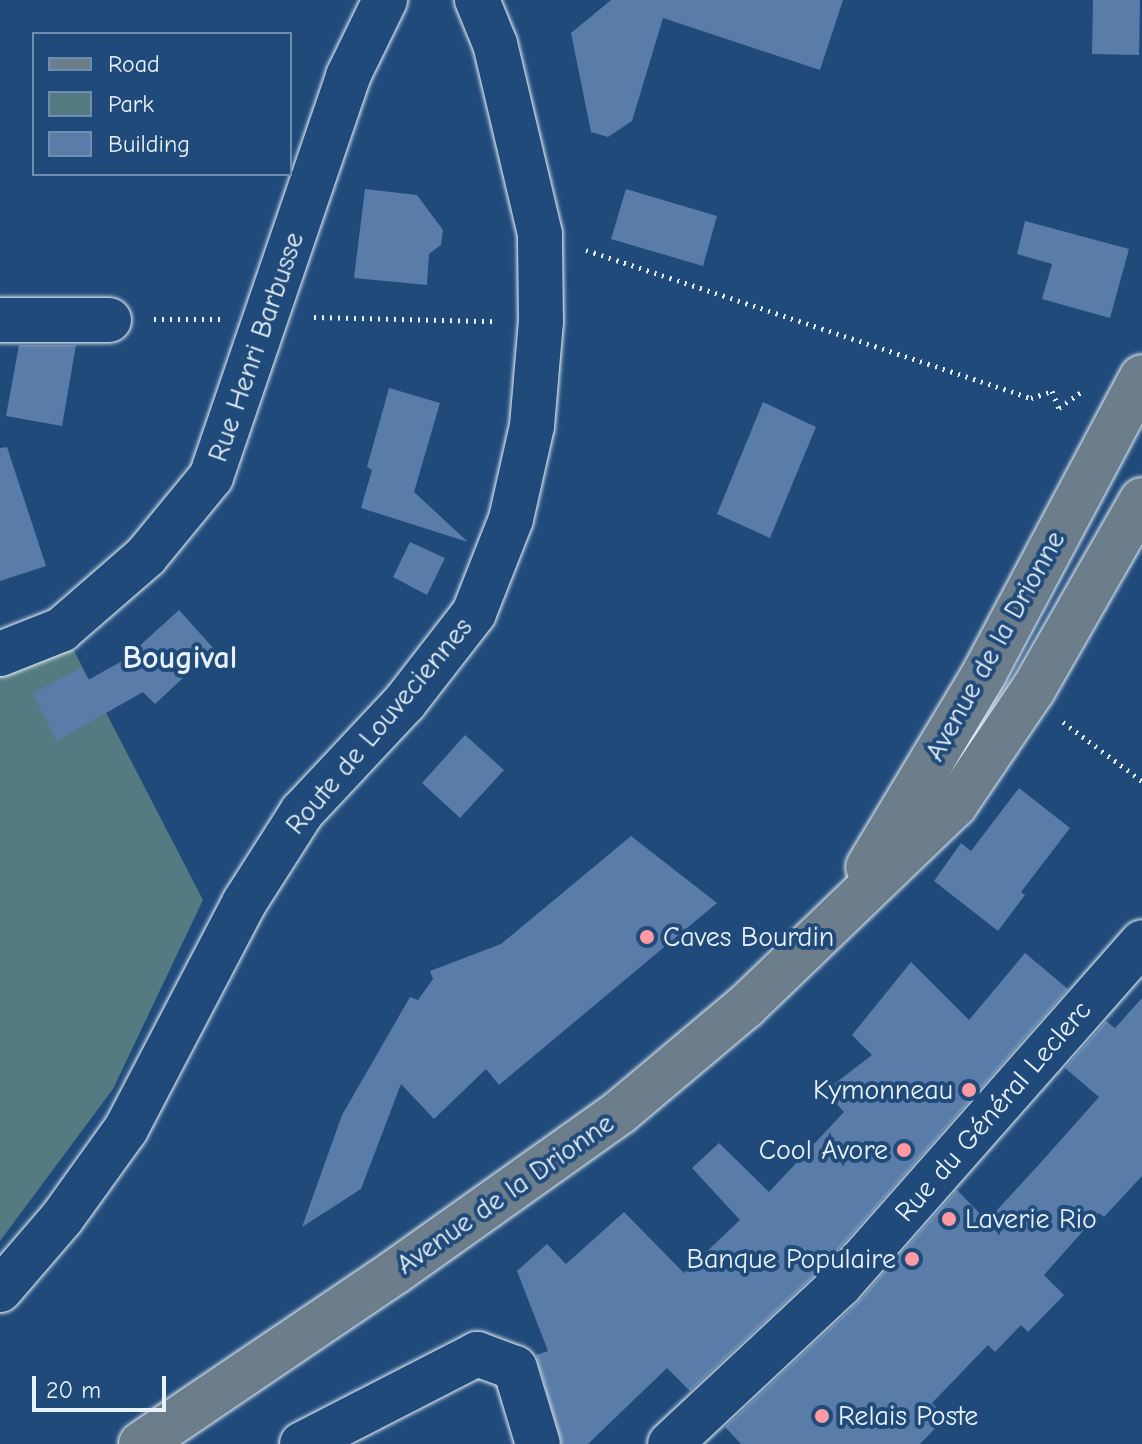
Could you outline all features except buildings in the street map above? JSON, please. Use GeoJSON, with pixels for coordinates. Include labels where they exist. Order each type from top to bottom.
{"type":"FeatureCollection","features":[{"type":"Feature","properties":{"kind":"main road","name":"Avenue de la Drionne"},"geometry":{"type":"LineString","coordinates":[[842,910],[985,672],[1142,377]]}},
{"type":"Feature","properties":{"kind":"main road","name":"Avenue de la Drionne"},"geometry":{"type":"LineString","coordinates":[[141,1444],[395,1272],[620,1112],[746,1006],[842,910],[955,805],[1033,690],[1142,500]]}},
{"type":"Feature","properties":{"kind":"street","name":"Rue Henri Barbusse"},"geometry":{"type":"LineString","coordinates":[[0,654],[61,630],[146,556],[211,477],[348,76],[385,0]]}},
{"type":"Feature","properties":{"kind":"street","name":"Route de Louveciennes"},"geometry":{"type":"LineString","coordinates":[[0,1290],[62,1218],[126,1129],[244,903],[302,812],[405,702],[474,613],[511,519],[532,426],[541,322],[540,234],[495,44],[477,0]]}},
{"type":"Feature","properties":{"kind":"street"},"geometry":{"type":"LineString","coordinates":[[0,320],[109,320]]}},
{"type":"Feature","properties":{"kind":"street"},"geometry":{"type":"LineString","coordinates":[[1096,581],[1142,540]]}},
{"type":"Feature","properties":{"kind":"street","name":"Rue du Général Leclerc"},"geometry":{"type":"LineString","coordinates":[[670,1444],[840,1285],[1142,942]]}},
{"type":"Feature","properties":{"kind":"street"},"geometry":{"type":"LineString","coordinates":[[302,1444],[477,1354],[515,1368],[538,1444]]}},
{"type":"Feature","properties":{"kind":"path"},"geometry":{"type":"LineString","coordinates":[[540,234],[1031,398],[1052,391],[1059,408],[1084,389]]}},
{"type":"Feature","properties":{"kind":"path"},"geometry":{"type":"LineString","coordinates":[[109,320],[541,322]]}},
{"type":"Feature","properties":{"kind":"path"},"geometry":{"type":"LineString","coordinates":[[1059,720],[1142,781]]}},
{"type":"Feature","properties":{"kind":"green space"},"geometry":{"type":"Polygon","coordinates":[[[70,643],[203,900],[113,1089],[0,1241],[0,674],[70,643]]]}},
{"type":"Feature","properties":{"kind":"place","name":"Caves Bourdin"},"geometry":{"type":"Point","coordinates":[647,937]}},
{"type":"Feature","properties":{"kind":"place","name":"Kymonneau"},"geometry":{"type":"Point","coordinates":[969,1090]}},
{"type":"Feature","properties":{"kind":"place","name":"Cool Avore"},"geometry":{"type":"Point","coordinates":[904,1150]}},
{"type":"Feature","properties":{"kind":"place","name":"Laverie Rio"},"geometry":{"type":"Point","coordinates":[949,1219]}},
{"type":"Feature","properties":{"kind":"place","name":"Banque Populaire"},"geometry":{"type":"Point","coordinates":[912,1259]}},
{"type":"Feature","properties":{"kind":"place","name":"Relais Poste"},"geometry":{"type":"Point","coordinates":[822,1416]}},
{"type":"Feature","properties":{"kind":"district","name":"Bougival"},"geometry":{"type":"Point","coordinates":[180,658]}}]}
